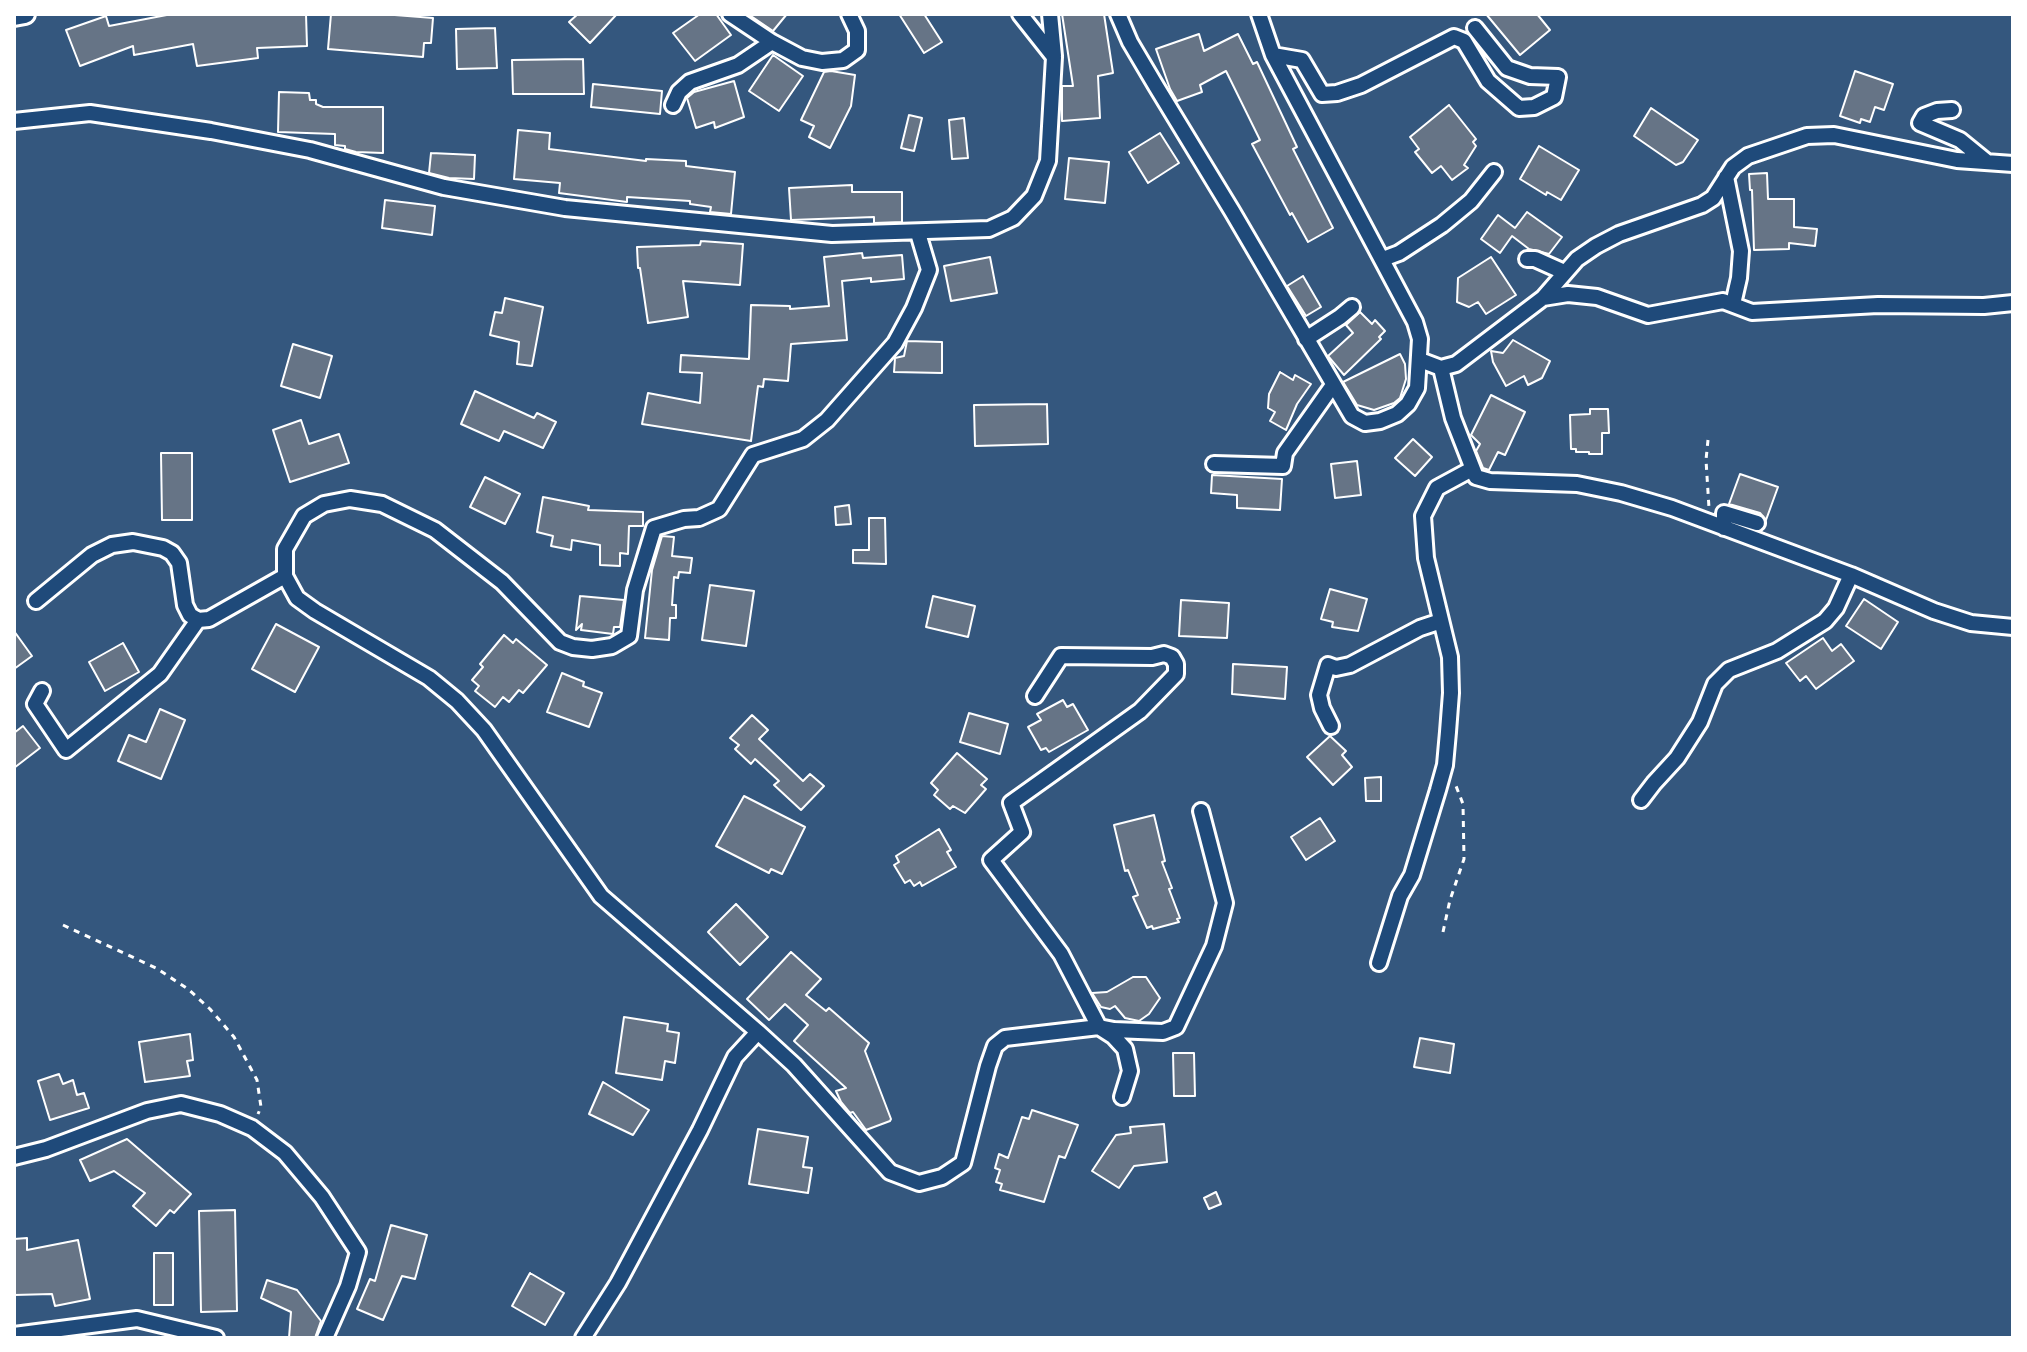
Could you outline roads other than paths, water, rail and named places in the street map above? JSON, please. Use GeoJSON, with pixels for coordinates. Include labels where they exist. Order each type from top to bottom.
{"type":"FeatureCollection","features":[{"type":"Feature","properties":{"kind":"street"},"geometry":{"type":"LineString","coordinates":[[14,16],[25,14]]}},
{"type":"Feature","properties":{"kind":"street"},"geometry":{"type":"LineString","coordinates":[[730,14],[802,58],[822,62],[843,60],[857,50],[857,31],[849,14]]}},
{"type":"Feature","properties":{"kind":"street"},"geometry":{"type":"LineString","coordinates":[[1020,14],[1054,57]]}},
{"type":"Feature","properties":{"kind":"street"},"geometry":{"type":"LineString","coordinates":[[14,121],[90,113],[211,131],[310,150],[444,187],[565,208],[832,234],[989,229],[1013,218],[1034,196],[1048,161],[1054,57],[1050,14]]}},
{"type":"Feature","properties":{"kind":"street"},"geometry":{"type":"LineString","coordinates":[[1118,14],[1130,42],[1352,416],[1365,423],[1380,421],[1397,414],[1408,404],[1417,388],[1420,339],[1415,322],[1273,55],[1259,14]]}},
{"type":"Feature","properties":{"kind":"street"},"geometry":{"type":"LineString","coordinates":[[1130,42],[1132,14]]}},
{"type":"Feature","properties":{"kind":"street"},"geometry":{"type":"LineString","coordinates":[[1273,55],[1302,60],[1322,94],[1337,93],[1361,85],[1454,37],[1464,41],[1488,81],[1519,108],[1534,107],[1554,97],[1558,77],[1530,76],[1507,68],[1475,28]]}},
{"type":"Feature","properties":{"kind":"street"},"geometry":{"type":"LineString","coordinates":[[673,105],[679,92],[690,82],[738,65],[772,42]]}},
{"type":"Feature","properties":{"kind":"street"},"geometry":{"type":"LineString","coordinates":[[1952,110],[1924,116],[1920,123],[1960,140],[1987,162]]}},
{"type":"Feature","properties":{"kind":"street"},"geometry":{"type":"LineString","coordinates":[[1420,360],[1441,368],[1456,364],[1543,298],[1577,259],[1619,234],[1702,205],[1713,198],[1733,167],[1748,156],[1807,136],[1834,135],[1957,160],[2013,164]]}},
{"type":"Feature","properties":{"kind":"street"},"geometry":{"type":"LineString","coordinates":[[1383,259],[1399,253],[1442,225],[1471,201],[1494,172]]}},
{"type":"Feature","properties":{"kind":"street"},"geometry":{"type":"LineString","coordinates":[[1726,177],[1741,251],[1733,304]]}},
{"type":"Feature","properties":{"kind":"street"},"geometry":{"type":"LineString","coordinates":[[918,233],[929,270],[914,308],[895,343],[854,393],[803,439],[753,455],[719,509],[699,518],[654,528],[635,590],[629,636],[612,646],[592,649],[560,642],[502,582],[435,530],[382,504],[350,499],[324,504],[304,516],[285,549],[285,576],[297,598],[429,678],[457,701],[484,730],[601,896],[794,1065],[890,1172],[919,1183],[942,1177],[963,1163],[995,1046],[1005,1038],[1099,1027],[1163,1032],[1176,1027],[1214,946],[1225,903],[1201,811]]}},
{"type":"Feature","properties":{"kind":"street"},"geometry":{"type":"LineString","coordinates":[[1527,259],[1535,259],[1564,272]]}},
{"type":"Feature","properties":{"kind":"street"},"geometry":{"type":"LineString","coordinates":[[1543,298],[1568,294],[1597,297],[1648,315],[1723,301],[1752,312],[1878,305],[1984,306],[2013,303]]}},
{"type":"Feature","properties":{"kind":"street"},"geometry":{"type":"LineString","coordinates":[[1306,339],[1352,307]]}},
{"type":"Feature","properties":{"kind":"street"},"geometry":{"type":"LineString","coordinates":[[1441,368],[1453,418],[1476,477],[1490,481],[1577,484],[1621,493],[1851,575],[1934,611],[1971,623],[2013,627]]}},
{"type":"Feature","properties":{"kind":"street"},"geometry":{"type":"LineString","coordinates":[[1214,464],[1283,466],[1285,453],[1333,385]]}},
{"type":"Feature","properties":{"kind":"street"},"geometry":{"type":"LineString","coordinates":[[1379,963],[1400,896],[1412,875],[1445,765],[1451,693],[1450,657],[1426,558],[1423,516],[1437,488],[1472,469]]}},
{"type":"Feature","properties":{"kind":"street"},"geometry":{"type":"LineString","coordinates":[[1718,526],[1724,513],[1757,523]]}},
{"type":"Feature","properties":{"kind":"street"},"geometry":{"type":"LineString","coordinates":[[36,601],[92,555],[112,545],[133,542],[172,553],[179,563],[185,605],[190,615],[198,620],[209,619],[285,576]]}},
{"type":"Feature","properties":{"kind":"street"},"geometry":{"type":"LineString","coordinates":[[1641,800],[1677,758],[1700,722],[1715,684],[1729,670],[1777,651],[1825,621],[1836,608],[1851,575]]}},
{"type":"Feature","properties":{"kind":"street"},"geometry":{"type":"LineString","coordinates":[[42,691],[35,704],[66,750],[160,674],[198,620]]}},
{"type":"Feature","properties":{"kind":"street"},"geometry":{"type":"LineString","coordinates":[[1331,726],[1319,695],[1328,665],[1336,668],[1350,665],[1420,628],[1441,621]]}},
{"type":"Feature","properties":{"kind":"street"},"geometry":{"type":"LineString","coordinates":[[1035,696],[1061,656],[1152,657],[1164,654],[1172,657],[1176,664],[1176,674],[1140,711],[1011,803],[1022,832],[991,860],[1061,954],[1099,1027],[1125,1049],[1130,1071],[1122,1097]]}},
{"type":"Feature","properties":{"kind":"street"},"geometry":{"type":"LineString","coordinates":[[583,1338],[618,1283],[700,1130],[735,1057],[758,1032]]}},
{"type":"Feature","properties":{"kind":"street"},"geometry":{"type":"LineString","coordinates":[[14,1157],[46,1149],[147,1111],[181,1104],[220,1114],[252,1128],[285,1153],[322,1197],[358,1252],[348,1286],[325,1338]]}},
{"type":"Feature","properties":{"kind":"street"},"geometry":{"type":"LineString","coordinates":[[14,1335],[137,1319],[216,1338]]}}]}
